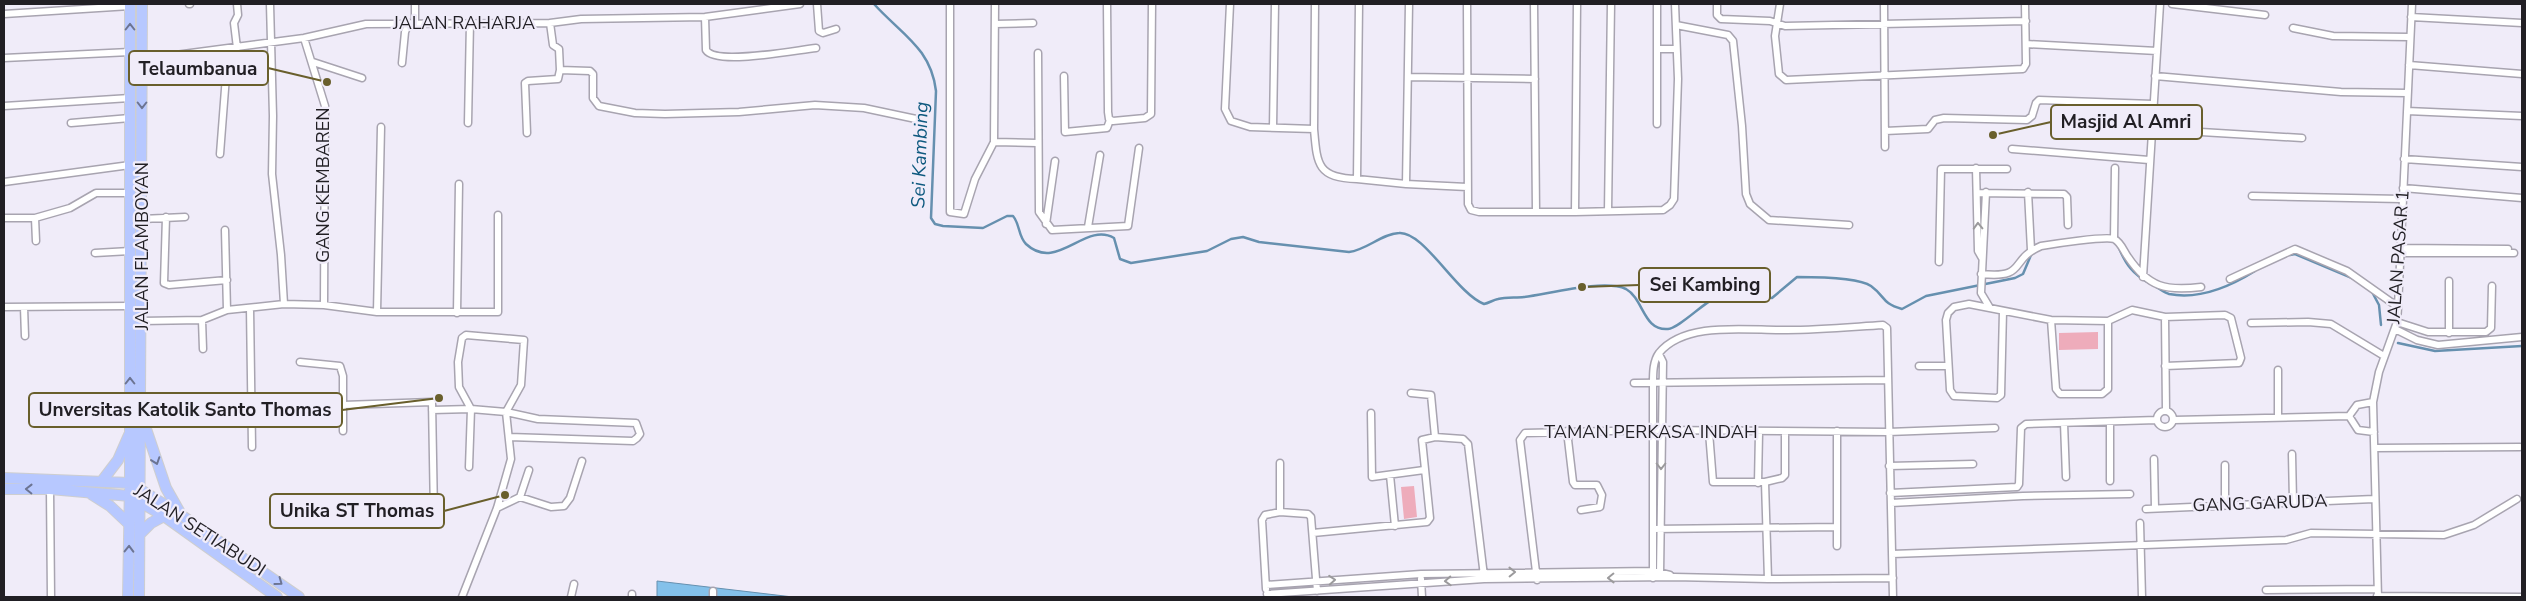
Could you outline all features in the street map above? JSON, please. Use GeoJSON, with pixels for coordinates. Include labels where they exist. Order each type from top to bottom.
{"type":"FeatureCollection","features":[{"type":"Feature","properties":{"kind":"main road","name":"JALAN FLAMBOYAN"},"geometry":{"type":"LineString","coordinates":[[128,597],[130,430],[141,321],[142,4]]}},
{"type":"Feature","properties":{"kind":"main road","name":"JALAN FLAMBOYAN"},"geometry":{"type":"LineString","coordinates":[[130,5],[130,306],[141,415],[139,597]]}},
{"type":"Feature","properties":{"kind":"main road"},"geometry":{"type":"LineString","coordinates":[[141,415],[163,480],[181,515]]}},
{"type":"Feature","properties":{"kind":"main road"},"geometry":{"type":"LineString","coordinates":[[102,481],[118,460],[130,430]]}},
{"type":"Feature","properties":{"kind":"main road","name":"JALAN SETIABUDI"},"geometry":{"type":"LineString","coordinates":[[4,478],[130,483],[181,515],[299,597]]}},
{"type":"Feature","properties":{"kind":"main road","name":"JALAN SETIABUDI"},"geometry":{"type":"LineString","coordinates":[[4,489],[50,489],[130,496],[164,516],[250,580],[277,597]]}},
{"type":"Feature","properties":{"kind":"main road"},"geometry":{"type":"LineString","coordinates":[[88,492],[110,506],[129,524]]}},
{"type":"Feature","properties":{"kind":"main road"},"geometry":{"type":"LineString","coordinates":[[140,534],[151,523],[164,516]]}},
{"type":"Feature","properties":{"kind":"main road"},"geometry":{"type":"LineString","coordinates":[[250,580],[258,568]]}},
{"type":"Feature","properties":{"kind":"street"},"geometry":{"type":"LineString","coordinates":[[237,4],[238,16],[234,22],[237,48]]}},
{"type":"Feature","properties":{"kind":"street"},"geometry":{"type":"LineString","coordinates":[[270,4],[273,116],[272,174],[281,255],[284,304]]}},
{"type":"Feature","properties":{"kind":"street"},"geometry":{"type":"LineString","coordinates":[[402,63],[405,32],[412,23],[415,4]]}},
{"type":"Feature","properties":{"kind":"street","name":"JALAN RAHARJA"},"geometry":{"type":"LineString","coordinates":[[4,58],[130,57],[142,59],[228,50],[304,38],[366,24],[550,23],[581,19],[705,18],[800,4]]}},
{"type":"Feature","properties":{"kind":"street"},"geometry":{"type":"LineString","coordinates":[[817,4],[819,31],[823,33],[836,29]]}},
{"type":"Feature","properties":{"kind":"street"},"geometry":{"type":"LineString","coordinates":[[950,4],[950,212],[964,214],[975,179],[994,142],[995,4]]}},
{"type":"Feature","properties":{"kind":"street"},"geometry":{"type":"LineString","coordinates":[[1064,76],[1065,132],[1107,128],[1110,120],[1108,112],[1107,4]]}},
{"type":"Feature","properties":{"kind":"street"},"geometry":{"type":"LineString","coordinates":[[1110,120],[1145,118],[1151,114],[1152,4]]}},
{"type":"Feature","properties":{"kind":"street"},"geometry":{"type":"LineString","coordinates":[[1230,4],[1225,109],[1227,116],[1231,121],[1243,126],[1314,129]]}},
{"type":"Feature","properties":{"kind":"street"},"geometry":{"type":"LineString","coordinates":[[1273,127],[1275,4]]}},
{"type":"Feature","properties":{"kind":"street"},"geometry":{"type":"LineString","coordinates":[[1315,4],[1314,129],[1317,159],[1324,172],[1336,177],[1406,184],[1467,187]]}},
{"type":"Feature","properties":{"kind":"street"},"geometry":{"type":"LineString","coordinates":[[1357,179],[1359,4]]}},
{"type":"Feature","properties":{"kind":"street"},"geometry":{"type":"LineString","coordinates":[[1406,184],[1409,4]]}},
{"type":"Feature","properties":{"kind":"street"},"geometry":{"type":"LineString","coordinates":[[1467,4],[1467,187],[1468,204],[1474,212],[1663,210],[1670,206],[1674,199],[1677,147],[1675,4]]}},
{"type":"Feature","properties":{"kind":"street"},"geometry":{"type":"LineString","coordinates":[[1534,4],[1536,212]]}},
{"type":"Feature","properties":{"kind":"street"},"geometry":{"type":"LineString","coordinates":[[1575,212],[1577,4]]}},
{"type":"Feature","properties":{"kind":"street"},"geometry":{"type":"LineString","coordinates":[[1608,211],[1611,4]]}},
{"type":"Feature","properties":{"kind":"street"},"geometry":{"type":"LineString","coordinates":[[1657,4],[1657,124]]}},
{"type":"Feature","properties":{"kind":"street"},"geometry":{"type":"LineString","coordinates":[[1717,4],[1717,15],[1721,19],[1762,20],[1785,26],[2026,22]]}},
{"type":"Feature","properties":{"kind":"street"},"geometry":{"type":"LineString","coordinates":[[1780,4],[1775,45],[1779,74],[1784,80],[2023,70],[2026,64],[2026,4]]}},
{"type":"Feature","properties":{"kind":"street"},"geometry":{"type":"LineString","coordinates":[[1884,4],[1884,147]]}},
{"type":"Feature","properties":{"kind":"street"},"geometry":{"type":"LineString","coordinates":[[2143,278],[2160,4]]}},
{"type":"Feature","properties":{"kind":"street"},"geometry":{"type":"LineString","coordinates":[[2172,4],[2265,15]]}},
{"type":"Feature","properties":{"kind":"street","name":"JALAN PASAR 1"},"geometry":{"type":"LineString","coordinates":[[2377,594],[2374,534],[2375,448],[2373,402],[2384,356],[2395,328],[2398,307],[2412,4]]}},
{"type":"Feature","properties":{"kind":"street"},"geometry":{"type":"LineString","coordinates":[[4,14],[130,5]]}},
{"type":"Feature","properties":{"kind":"street"},"geometry":{"type":"LineString","coordinates":[[2410,17],[2522,23]]}},
{"type":"Feature","properties":{"kind":"street"},"geometry":{"type":"LineString","coordinates":[[705,18],[705,46],[707,52],[715,56],[746,56],[816,48]]}},
{"type":"Feature","properties":{"kind":"street"},"geometry":{"type":"LineString","coordinates":[[468,123],[470,22]]}},
{"type":"Feature","properties":{"kind":"street"},"geometry":{"type":"LineString","coordinates":[[527,133],[525,83],[528,81],[558,79],[560,70],[559,49],[553,45],[550,23]]}},
{"type":"Feature","properties":{"kind":"street"},"geometry":{"type":"LineString","coordinates":[[995,24],[1033,23]]}},
{"type":"Feature","properties":{"kind":"street"},"geometry":{"type":"LineString","coordinates":[[1676,24],[1728,35],[1733,41],[1742,126],[1746,194],[1750,204],[1771,220],[1849,225]]}},
{"type":"Feature","properties":{"kind":"street"},"geometry":{"type":"LineString","coordinates":[[2292,28],[2333,36],[2410,37]]}},
{"type":"Feature","properties":{"kind":"street","name":"GANG KEMBAREN"},"geometry":{"type":"LineString","coordinates":[[304,38],[313,62],[325,106],[324,305]]}},
{"type":"Feature","properties":{"kind":"street"},"geometry":{"type":"LineString","coordinates":[[2026,44],[2157,51]]}},
{"type":"Feature","properties":{"kind":"street"},"geometry":{"type":"LineString","coordinates":[[1657,49],[1676,49]]}},
{"type":"Feature","properties":{"kind":"street"},"geometry":{"type":"LineString","coordinates":[[220,154],[228,50]]}},
{"type":"Feature","properties":{"kind":"street"},"geometry":{"type":"LineString","coordinates":[[1038,53],[1037,143],[1039,212],[1052,230],[1128,226],[1139,148]]}},
{"type":"Feature","properties":{"kind":"street"},"geometry":{"type":"LineString","coordinates":[[313,62],[362,78]]}},
{"type":"Feature","properties":{"kind":"street"},"geometry":{"type":"LineString","coordinates":[[2409,64],[2522,74]]}},
{"type":"Feature","properties":{"kind":"street"},"geometry":{"type":"LineString","coordinates":[[560,70],[590,72],[593,74],[593,98],[599,106],[635,113],[705,114],[816,106],[864,108],[916,119]]}},
{"type":"Feature","properties":{"kind":"street"},"geometry":{"type":"LineString","coordinates":[[2155,76],[2341,92],[2407,93]]}},
{"type":"Feature","properties":{"kind":"street"},"geometry":{"type":"LineString","coordinates":[[1408,77],[1535,79]]}},
{"type":"Feature","properties":{"kind":"street"},"geometry":{"type":"LineString","coordinates":[[4,106],[130,98]]}},
{"type":"Feature","properties":{"kind":"street"},"geometry":{"type":"LineString","coordinates":[[1885,131],[1928,129],[1934,120],[1944,118],[2027,120],[2032,116],[2036,103],[2039,100],[2153,104]]}},
{"type":"Feature","properties":{"kind":"street"},"geometry":{"type":"LineString","coordinates":[[2407,111],[2522,116]]}},
{"type":"Feature","properties":{"kind":"street"},"geometry":{"type":"LineString","coordinates":[[71,123],[130,118]]}},
{"type":"Feature","properties":{"kind":"street"},"geometry":{"type":"LineString","coordinates":[[377,312],[381,127]]}},
{"type":"Feature","properties":{"kind":"street"},"geometry":{"type":"LineString","coordinates":[[2151,129],[2302,138]]}},
{"type":"Feature","properties":{"kind":"street"},"geometry":{"type":"LineString","coordinates":[[994,142],[1037,143]]}},
{"type":"Feature","properties":{"kind":"street"},"geometry":{"type":"LineString","coordinates":[[2012,148],[2149,160]]}},
{"type":"Feature","properties":{"kind":"street"},"geometry":{"type":"LineString","coordinates":[[1088,228],[1100,154]]}},
{"type":"Feature","properties":{"kind":"street"},"geometry":{"type":"LineString","coordinates":[[2404,159],[2522,167]]}},
{"type":"Feature","properties":{"kind":"street"},"geometry":{"type":"LineString","coordinates":[[1046,224],[1056,161]]}},
{"type":"Feature","properties":{"kind":"street"},"geometry":{"type":"LineString","coordinates":[[4,182],[130,165]]}},
{"type":"Feature","properties":{"kind":"street"},"geometry":{"type":"LineString","coordinates":[[1939,262],[1940,170],[1945,167],[2006,169]]}},
{"type":"Feature","properties":{"kind":"street"},"geometry":{"type":"LineString","coordinates":[[1976,168],[1978,251],[1982,258]]}},
{"type":"Feature","properties":{"kind":"street"},"geometry":{"type":"LineString","coordinates":[[2115,168],[2114,239],[2143,278],[2167,288],[2201,287]]}},
{"type":"Feature","properties":{"kind":"street"},"geometry":{"type":"LineString","coordinates":[[457,313],[459,184]]}},
{"type":"Feature","properties":{"kind":"street"},"geometry":{"type":"LineString","coordinates":[[2403,188],[2522,198]]}},
{"type":"Feature","properties":{"kind":"street"},"geometry":{"type":"LineString","coordinates":[[1977,192],[2028,192],[2066,195],[2068,225]]}},
{"type":"Feature","properties":{"kind":"street"},"geometry":{"type":"LineString","coordinates":[[1986,192],[1981,293],[1990,308]]}},
{"type":"Feature","properties":{"kind":"street"},"geometry":{"type":"LineString","coordinates":[[2028,192],[2031,250]]}},
{"type":"Feature","properties":{"kind":"street"},"geometry":{"type":"LineString","coordinates":[[4,218],[35,218],[70,208],[96,193],[130,194]]}},
{"type":"Feature","properties":{"kind":"street"},"geometry":{"type":"LineString","coordinates":[[2252,196],[2402,199]]}},
{"type":"Feature","properties":{"kind":"street"},"geometry":{"type":"LineString","coordinates":[[141,321],[202,320],[228,310],[284,304],[324,305],[377,312],[457,313],[500,311],[498,215]]}},
{"type":"Feature","properties":{"kind":"street"},"geometry":{"type":"LineString","coordinates":[[166,217],[164,282],[169,285],[227,280]]}},
{"type":"Feature","properties":{"kind":"street"},"geometry":{"type":"LineString","coordinates":[[142,219],[185,217]]}},
{"type":"Feature","properties":{"kind":"street"},"geometry":{"type":"LineString","coordinates":[[35,218],[36,241]]}},
{"type":"Feature","properties":{"kind":"street"},"geometry":{"type":"LineString","coordinates":[[225,230],[228,310]]}},
{"type":"Feature","properties":{"kind":"street"},"geometry":{"type":"LineString","coordinates":[[1981,276],[2010,274],[2031,250],[2040,246],[2102,238],[2114,239]]}},
{"type":"Feature","properties":{"kind":"street"},"geometry":{"type":"LineString","coordinates":[[2230,278],[2296,249],[2347,271],[2398,307]]}},
{"type":"Feature","properties":{"kind":"street"},"geometry":{"type":"LineString","coordinates":[[2400,250],[2514,251]]}},
{"type":"Feature","properties":{"kind":"street"},"geometry":{"type":"LineString","coordinates":[[95,254],[130,251]]}},
{"type":"Feature","properties":{"kind":"street"},"geometry":{"type":"LineString","coordinates":[[2449,281],[2449,334]]}},
{"type":"Feature","properties":{"kind":"street"},"geometry":{"type":"LineString","coordinates":[[2395,328],[2449,334],[2490,331],[2492,286]]}},
{"type":"Feature","properties":{"kind":"street"},"geometry":{"type":"LineString","coordinates":[[1969,304],[1981,293]]}},
{"type":"Feature","properties":{"kind":"street"},"geometry":{"type":"LineString","coordinates":[[2003,311],[2002,393],[1999,397],[1954,396],[1950,390],[1948,366],[1948,313],[1954,307],[1969,304],[2051,320],[2108,322],[2132,310],[2165,317],[2227,315],[2231,318],[2242,358],[2237,364],[2165,366]]}},
{"type":"Feature","properties":{"kind":"street"},"geometry":{"type":"LineString","coordinates":[[4,307],[130,306]]}},
{"type":"Feature","properties":{"kind":"street"},"geometry":{"type":"LineString","coordinates":[[24,307],[25,336]]}},
{"type":"Feature","properties":{"kind":"street"},"geometry":{"type":"LineString","coordinates":[[250,308],[252,447]]}},
{"type":"Feature","properties":{"kind":"street"},"geometry":{"type":"LineString","coordinates":[[2165,317],[2166,411]]}},
{"type":"Feature","properties":{"kind":"street"},"geometry":{"type":"LineString","coordinates":[[202,320],[203,350]]}},
{"type":"Feature","properties":{"kind":"street"},"geometry":{"type":"LineString","coordinates":[[2051,320],[2056,389],[2060,394],[2102,394],[2108,389],[2108,322]]}},
{"type":"Feature","properties":{"kind":"street"},"geometry":{"type":"LineString","coordinates":[[2252,323],[2308,322],[2331,324],[2384,356]]}},
{"type":"Feature","properties":{"kind":"street"},"geometry":{"type":"LineString","coordinates":[[1656,574],[1653,528],[1653,383],[1654,365],[1659,354],[1673,342],[1718,329],[1787,330],[1885,326],[1887,328],[1893,597]]}},
{"type":"Feature","properties":{"kind":"street"},"geometry":{"type":"LineString","coordinates":[[2395,328],[2417,340],[2438,345],[2522,337]]}},
{"type":"Feature","properties":{"kind":"street"},"geometry":{"type":"LineString","coordinates":[[462,597],[496,508],[511,459],[506,412],[521,385],[524,341],[520,338],[469,334],[462,338],[458,362],[459,387],[471,409],[469,467]]}},
{"type":"Feature","properties":{"kind":"street"},"geometry":{"type":"LineString","coordinates":[[1656,574],[1661,529],[1663,362],[1659,354]]}},
{"type":"Feature","properties":{"kind":"street"},"geometry":{"type":"LineString","coordinates":[[300,362],[340,366],[343,376],[343,431]]}},
{"type":"Feature","properties":{"kind":"street"},"geometry":{"type":"LineString","coordinates":[[1919,366],[1948,366]]}},
{"type":"Feature","properties":{"kind":"street"},"geometry":{"type":"LineString","coordinates":[[2278,370],[2278,417]]}},
{"type":"Feature","properties":{"kind":"street"},"geometry":{"type":"LineString","coordinates":[[1634,383],[1888,380]]}},
{"type":"Feature","properties":{"kind":"street"},"geometry":{"type":"LineString","coordinates":[[1411,393],[1431,396],[1435,437]]}},
{"type":"Feature","properties":{"kind":"street"},"geometry":{"type":"LineString","coordinates":[[343,405],[430,401],[432,410],[434,514]]}},
{"type":"Feature","properties":{"kind":"street"},"geometry":{"type":"LineString","coordinates":[[1653,402],[1662,402]]}},
{"type":"Feature","properties":{"kind":"street"},"geometry":{"type":"LineString","coordinates":[[2349,416],[2357,405],[2373,402]]}},
{"type":"Feature","properties":{"kind":"street"},"geometry":{"type":"LineString","coordinates":[[432,410],[471,409],[506,412],[538,419],[636,423],[640,434],[633,441],[509,437]]}},
{"type":"Feature","properties":{"kind":"street"},"geometry":{"type":"LineString","coordinates":[[2166,411],[2172,415],[2174,420]]}},
{"type":"Feature","properties":{"kind":"street"},"geometry":{"type":"LineString","coordinates":[[2157,420],[2159,415],[2166,411]]}},
{"type":"Feature","properties":{"kind":"street"},"geometry":{"type":"LineString","coordinates":[[1371,413],[1370,474],[1374,478],[1424,470]]}},
{"type":"Feature","properties":{"kind":"street"},"geometry":{"type":"LineString","coordinates":[[2174,420],[2349,416]]}},
{"type":"Feature","properties":{"kind":"street"},"geometry":{"type":"LineString","coordinates":[[2349,416],[2358,430],[2374,432]]}},
{"type":"Feature","properties":{"kind":"street"},"geometry":{"type":"LineString","coordinates":[[2157,420],[2161,426],[2166,428],[2174,420]]}},
{"type":"Feature","properties":{"kind":"street"},"geometry":{"type":"LineString","coordinates":[[1890,493],[2015,488],[2019,484],[2022,427],[2026,424],[2157,420]]}},
{"type":"Feature","properties":{"kind":"street"},"geometry":{"type":"LineString","coordinates":[[2110,422],[2110,481]]}},
{"type":"Feature","properties":{"kind":"street"},"geometry":{"type":"LineString","coordinates":[[2064,423],[2066,477]]}},
{"type":"Feature","properties":{"kind":"street","name":"TAMAN PERKASA INDAH"},"geometry":{"type":"LineString","coordinates":[[1537,580],[1520,436],[1528,432],[1661,430],[1758,433],[1888,432],[1995,428]]}},
{"type":"Feature","properties":{"kind":"street"},"geometry":{"type":"LineString","coordinates":[[1567,431],[1572,482],[1575,484],[1596,485],[1602,495],[1600,507],[1581,510]]}},
{"type":"Feature","properties":{"kind":"street"},"geometry":{"type":"LineString","coordinates":[[1837,431],[1837,546]]}},
{"type":"Feature","properties":{"kind":"street"},"geometry":{"type":"LineString","coordinates":[[1709,432],[1713,482],[1762,483],[1782,478],[1785,475],[1785,432]]}},
{"type":"Feature","properties":{"kind":"street"},"geometry":{"type":"LineString","coordinates":[[1758,433],[1767,528],[1768,579]]}},
{"type":"Feature","properties":{"kind":"street"},"geometry":{"type":"LineString","coordinates":[[1313,534],[1425,523],[1430,520],[1422,440],[1435,437],[1463,439],[1468,444],[1484,580]]}},
{"type":"Feature","properties":{"kind":"street"},"geometry":{"type":"LineString","coordinates":[[2375,448],[2520,447]]}},
{"type":"Feature","properties":{"kind":"street"},"geometry":{"type":"LineString","coordinates":[[2292,454],[2293,501]]}},
{"type":"Feature","properties":{"kind":"street"},"geometry":{"type":"LineString","coordinates":[[2154,459],[2155,508]]}},
{"type":"Feature","properties":{"kind":"street"},"geometry":{"type":"LineString","coordinates":[[496,508],[520,497],[551,507],[564,506],[570,498],[582,461]]}},
{"type":"Feature","properties":{"kind":"street"},"geometry":{"type":"LineString","coordinates":[[1280,463],[1280,512]]}},
{"type":"Feature","properties":{"kind":"street"},"geometry":{"type":"LineString","coordinates":[[1889,466],[1973,464]]}},
{"type":"Feature","properties":{"kind":"street"},"geometry":{"type":"LineString","coordinates":[[2225,465],[2225,505]]}},
{"type":"Feature","properties":{"kind":"street"},"geometry":{"type":"LineString","coordinates":[[520,497],[529,470]]}},
{"type":"Feature","properties":{"kind":"street"},"geometry":{"type":"LineString","coordinates":[[1390,475],[1395,526]]}},
{"type":"Feature","properties":{"kind":"street"},"geometry":{"type":"LineString","coordinates":[[50,489],[52,597]]}},
{"type":"Feature","properties":{"kind":"street"},"geometry":{"type":"LineString","coordinates":[[1891,503],[2023,496],[2130,494]]}},
{"type":"Feature","properties":{"kind":"street","name":"GANG GARUDA"},"geometry":{"type":"LineString","coordinates":[[2146,509],[2374,498]]}},
{"type":"Feature","properties":{"kind":"street"},"geometry":{"type":"LineString","coordinates":[[1892,554],[2286,540],[2311,533],[2444,535],[2457,532],[2494,514],[2517,499]]}},
{"type":"Feature","properties":{"kind":"street"},"geometry":{"type":"LineString","coordinates":[[1317,591],[1313,534],[1309,514],[1280,512],[1265,515],[1262,520],[1267,596],[1421,582],[1537,580],[1656,574]]}},
{"type":"Feature","properties":{"kind":"street"},"geometry":{"type":"LineString","coordinates":[[2140,524],[2142,597]]}},
{"type":"Feature","properties":{"kind":"street"},"geometry":{"type":"LineString","coordinates":[[1653,528],[1837,527]]}},
{"type":"Feature","properties":{"kind":"street"},"geometry":{"type":"LineString","coordinates":[[1266,585],[1421,574],[1536,571],[1768,579],[1892,578]]}},
{"type":"Feature","properties":{"kind":"street"},"geometry":{"type":"LineString","coordinates":[[1421,574],[1422,597]]}},
{"type":"Feature","properties":{"kind":"street"},"geometry":{"type":"LineString","coordinates":[[570,597],[574,584]]}},
{"type":"Feature","properties":{"kind":"street"},"geometry":{"type":"LineString","coordinates":[[2266,590],[2522,597]]}},
{"type":"Feature","properties":{"kind":"shaded area"},"geometry":{"type":"Polygon","coordinates":[[[2098,332],[2098,349],[2059,350],[2059,333],[2098,332]]]}},
{"type":"Feature","properties":{"kind":"shaded area"},"geometry":{"type":"Polygon","coordinates":[[[1414,486],[1417,517],[1404,519],[1401,487],[1414,486]]]}},
{"type":"Feature","properties":{"kind":"water"},"geometry":{"type":"Polygon","coordinates":[[[657,581],[793,597],[657,597],[657,581]]]}},
{"type":"Feature","properties":{"kind":"waterway","name":"Sei Kambing"},"geometry":{"type":"LineString","coordinates":[[874,4],[921,52],[933,76],[936,91],[931,218],[935,224],[943,226],[983,228],[1007,216],[1013,216],[1023,241],[1037,251],[1049,253],[1092,236],[1103,235],[1114,238],[1120,259],[1131,263],[1207,251],[1231,239],[1243,237],[1259,242],[1349,252],[1356,251],[1386,236],[1399,233],[1409,235],[1419,242],[1462,288],[1473,298],[1484,304],[1501,298],[1524,297],[1591,286],[1616,286],[1626,289],[1632,294],[1653,325],[1668,329],[1678,325],[1715,298],[1728,295],[1772,298],[1797,277],[1836,278],[1865,283],[1876,290],[1890,304],[1902,309],[1926,296],[2015,278],[2023,274],[2031,255]]}},
{"type":"Feature","properties":{"kind":"waterway","name":"Sei Kambing"},"geometry":{"type":"LineString","coordinates":[[2119,248],[2131,268],[2149,283]]}},
{"type":"Feature","properties":{"kind":"waterway","name":"Sei Kambing"},"geometry":{"type":"LineString","coordinates":[[2290,255],[2295,254],[2352,278]]}},
{"type":"Feature","properties":{"kind":"waterway","name":"Sei Kambing"},"geometry":{"type":"LineString","coordinates":[[2156,287],[2169,294],[2192,295],[2236,282],[2255,271]]}},
{"type":"Feature","properties":{"kind":"waterway","name":"Sei Kambing"},"geometry":{"type":"LineString","coordinates":[[2371,290],[2379,305],[2381,325]]}},
{"type":"Feature","properties":{"kind":"waterway","name":"Sei Kambing"},"geometry":{"type":"LineString","coordinates":[[2398,343],[2435,351],[2522,346]]}},
{"type":"Feature","properties":{"kind":"place","name":"Telaumbanua"},"geometry":{"type":"Point","coordinates":[327,82]}},
{"type":"Feature","properties":{"kind":"place","name":"Masjid Al Amri"},"geometry":{"type":"Point","coordinates":[1993,135]}},
{"type":"Feature","properties":{"kind":"place","name":"Sei Kambing"},"geometry":{"type":"Point","coordinates":[1582,287]}},
{"type":"Feature","properties":{"kind":"place","name":"Unversitas Katolik Santo Thomas"},"geometry":{"type":"Point","coordinates":[439,398]}},
{"type":"Feature","properties":{"kind":"place","name":"Unika ST Thomas"},"geometry":{"type":"Point","coordinates":[505,495]}}]}
